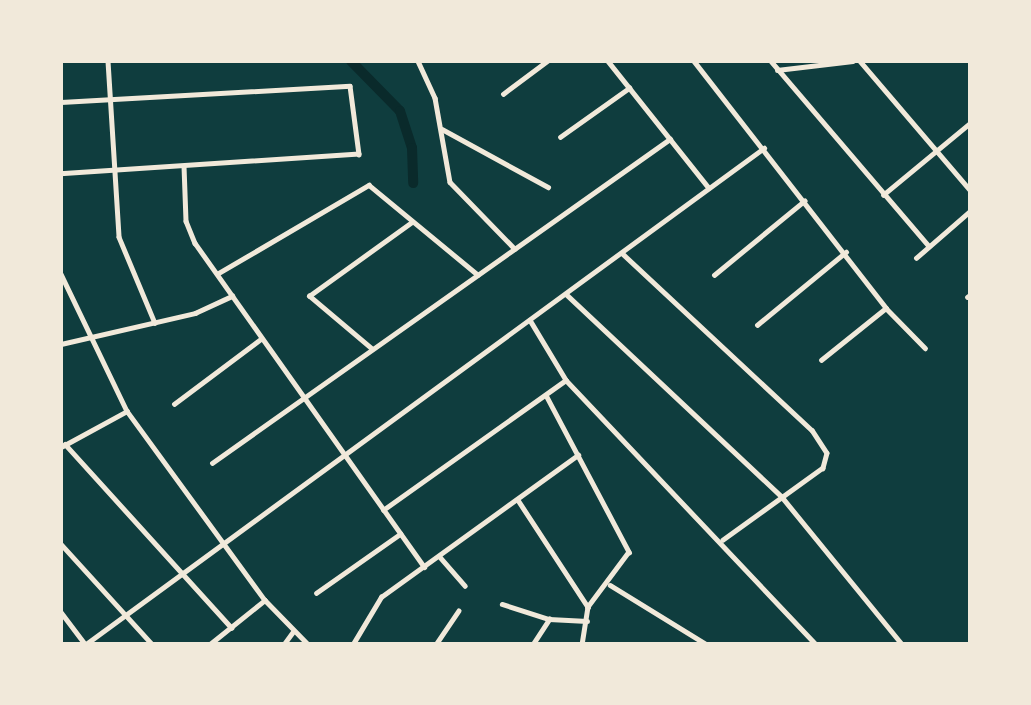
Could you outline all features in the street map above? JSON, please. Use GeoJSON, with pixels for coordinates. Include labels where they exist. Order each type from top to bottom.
{"type":"FeatureCollection","features":[{"type":"Feature","properties":{"kind":"street"},"geometry":{"type":"LineString","coordinates":[[108,61],[108,99],[119,237],[155,323]]}},
{"type":"Feature","properties":{"kind":"street"},"geometry":{"type":"LineString","coordinates":[[418,61],[442,129],[450,182],[515,250]]}},
{"type":"Feature","properties":{"kind":"street"},"geometry":{"type":"LineString","coordinates":[[503,94],[547,61]]}},
{"type":"Feature","properties":{"kind":"street"},"geometry":{"type":"LineString","coordinates":[[608,61],[709,188]]}},
{"type":"Feature","properties":{"kind":"street"},"geometry":{"type":"LineString","coordinates":[[694,61],[846,252],[886,308],[925,348]]}},
{"type":"Feature","properties":{"kind":"street"},"geometry":{"type":"LineString","coordinates":[[771,61],[929,246]]}},
{"type":"Feature","properties":{"kind":"street"},"geometry":{"type":"LineString","coordinates":[[776,70],[852,61]]}},
{"type":"Feature","properties":{"kind":"street"},"geometry":{"type":"LineString","coordinates":[[860,61],[970,190]]}},
{"type":"Feature","properties":{"kind":"street"},"geometry":{"type":"LineString","coordinates":[[61,102],[351,86],[359,154],[61,174]]}},
{"type":"Feature","properties":{"kind":"street"},"geometry":{"type":"LineString","coordinates":[[560,137],[629,88]]}},
{"type":"Feature","properties":{"kind":"street"},"geometry":{"type":"LineString","coordinates":[[883,195],[970,123]]}},
{"type":"Feature","properties":{"kind":"street"},"geometry":{"type":"LineString","coordinates":[[442,129],[548,187]]}},
{"type":"Feature","properties":{"kind":"street"},"geometry":{"type":"LineString","coordinates":[[212,463],[670,139]]}},
{"type":"Feature","properties":{"kind":"street"},"geometry":{"type":"LineString","coordinates":[[61,612],[86,644],[623,254],[764,148]]}},
{"type":"Feature","properties":{"kind":"street"},"geometry":{"type":"LineString","coordinates":[[184,166],[186,221],[216,274],[424,568]]}},
{"type":"Feature","properties":{"kind":"street"},"geometry":{"type":"LineString","coordinates":[[216,274],[369,185],[478,275]]}},
{"type":"Feature","properties":{"kind":"street"},"geometry":{"type":"LineString","coordinates":[[714,275],[804,201]]}},
{"type":"Feature","properties":{"kind":"street"},"geometry":{"type":"LineString","coordinates":[[916,258],[970,211]]}},
{"type":"Feature","properties":{"kind":"street"},"geometry":{"type":"LineString","coordinates":[[372,349],[309,296],[412,222]]}},
{"type":"Feature","properties":{"kind":"street"},"geometry":{"type":"LineString","coordinates":[[757,325],[846,252]]}},
{"type":"Feature","properties":{"kind":"street"},"geometry":{"type":"LineString","coordinates":[[623,254],[812,430],[827,461],[723,540]]}},
{"type":"Feature","properties":{"kind":"street"},"geometry":{"type":"LineString","coordinates":[[61,274],[87,334],[127,411],[265,600],[292,634],[308,644]]}},
{"type":"Feature","properties":{"kind":"street"},"geometry":{"type":"LineString","coordinates":[[566,294],[782,497],[902,644]]}},
{"type":"Feature","properties":{"kind":"street"},"geometry":{"type":"LineString","coordinates":[[61,344],[87,334],[155,323],[232,296]]}},
{"type":"Feature","properties":{"kind":"street"},"geometry":{"type":"LineString","coordinates":[[821,360],[886,308]]}},
{"type":"Feature","properties":{"kind":"street"},"geometry":{"type":"LineString","coordinates":[[530,320],[566,380],[723,540],[816,644]]}},
{"type":"Feature","properties":{"kind":"street"},"geometry":{"type":"LineString","coordinates":[[174,404],[261,339]]}},
{"type":"Feature","properties":{"kind":"street"},"geometry":{"type":"LineString","coordinates":[[383,510],[566,380]]}},
{"type":"Feature","properties":{"kind":"street"},"geometry":{"type":"LineString","coordinates":[[546,394],[629,552],[610,584],[588,607]]}},
{"type":"Feature","properties":{"kind":"street"},"geometry":{"type":"LineString","coordinates":[[127,411],[63,445],[232,628]]}},
{"type":"Feature","properties":{"kind":"street"},"geometry":{"type":"LineString","coordinates":[[353,644],[381,597],[578,455]]}},
{"type":"Feature","properties":{"kind":"street"},"geometry":{"type":"LineString","coordinates":[[517,500],[588,607],[582,644]]}},
{"type":"Feature","properties":{"kind":"street"},"geometry":{"type":"LineString","coordinates":[[316,593],[400,534]]}},
{"type":"Feature","properties":{"kind":"street"},"geometry":{"type":"LineString","coordinates":[[61,544],[152,644]]}},
{"type":"Feature","properties":{"kind":"street"},"geometry":{"type":"LineString","coordinates":[[440,557],[465,586]]}},
{"type":"Feature","properties":{"kind":"street"},"geometry":{"type":"LineString","coordinates":[[610,584],[706,644]]}},
{"type":"Feature","properties":{"kind":"street"},"geometry":{"type":"LineString","coordinates":[[210,644],[265,600]]}},
{"type":"Feature","properties":{"kind":"street"},"geometry":{"type":"LineString","coordinates":[[502,604],[549,619],[587,621]]}},
{"type":"Feature","properties":{"kind":"street"},"geometry":{"type":"LineString","coordinates":[[436,644],[458,611]]}},
{"type":"Feature","properties":{"kind":"street"},"geometry":{"type":"LineString","coordinates":[[533,644],[549,619]]}},
{"type":"Feature","properties":{"kind":"street"},"geometry":{"type":"LineString","coordinates":[[284,644],[292,634]]}},
{"type":"Feature","properties":{"kind":"waterway"},"geometry":{"type":"LineString","coordinates":[[351,61],[400,111],[412,148],[413,183]]}}]}
